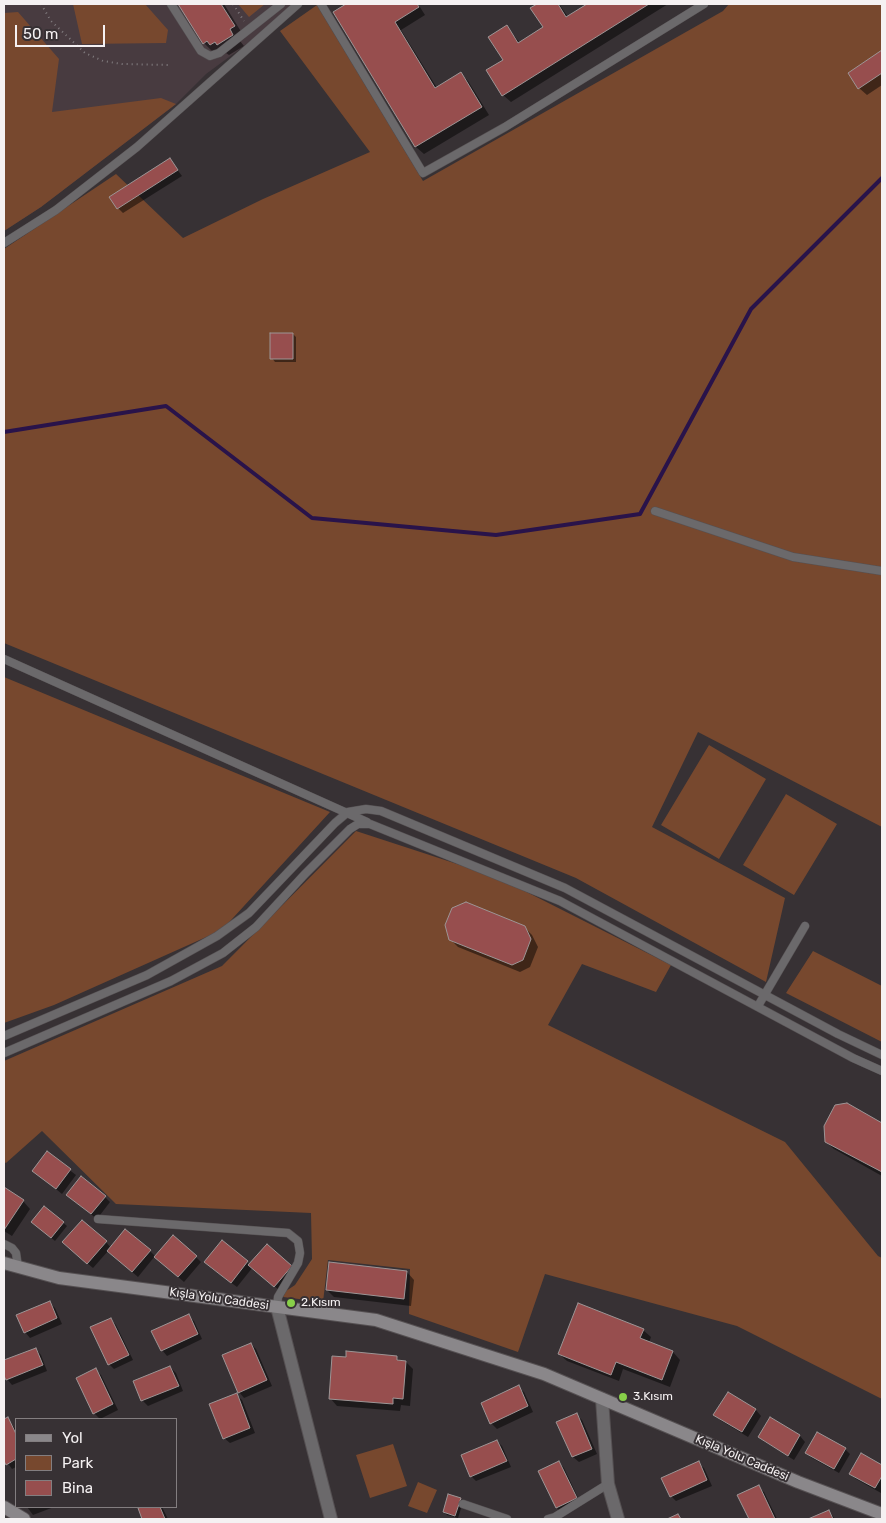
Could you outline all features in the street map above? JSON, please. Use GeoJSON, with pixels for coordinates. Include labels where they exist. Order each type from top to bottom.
{"type":"FeatureCollection","features":[{"type":"Feature","properties":{"kind":"street","name":"Kışla Yolu Caddesi"},"geometry":{"type":"LineString","coordinates":[[4,1263],[59,1278],[376,1320],[544,1374],[798,1482],[882,1514]]}},
{"type":"Feature","properties":{"kind":"street"},"geometry":{"type":"LineString","coordinates":[[277,1307],[332,1519]]}},
{"type":"Feature","properties":{"kind":"street"},"geometry":{"type":"LineString","coordinates":[[602,1399],[608,1484],[618,1519]]}},
{"type":"Feature","properties":{"kind":"street"},"geometry":{"type":"LineString","coordinates":[[4,1507],[24,1519]]}},
{"type":"Feature","properties":{"kind":"lane"},"geometry":{"type":"LineString","coordinates":[[171,4],[201,51],[210,56],[218,53],[250,30],[281,4]]}},
{"type":"Feature","properties":{"kind":"lane"},"geometry":{"type":"LineString","coordinates":[[4,243],[56,210],[137,146],[298,4]]}},
{"type":"Feature","properties":{"kind":"lane"},"geometry":{"type":"LineString","coordinates":[[321,4],[423,173],[505,127],[704,4]]}},
{"type":"Feature","properties":{"kind":"lane"},"geometry":{"type":"LineString","coordinates":[[655,511],[793,558],[882,571]]}},
{"type":"Feature","properties":{"kind":"lane"},"geometry":{"type":"LineString","coordinates":[[4,659],[370,824],[560,901],[882,1071]]}},
{"type":"Feature","properties":{"kind":"lane"},"geometry":{"type":"LineString","coordinates":[[4,1036],[147,975],[218,936],[249,913],[335,823],[347,813],[366,809],[381,811],[565,888],[838,1034],[882,1055]]}},
{"type":"Feature","properties":{"kind":"lane"},"geometry":{"type":"LineString","coordinates":[[4,1053],[171,981],[223,953],[256,927],[350,829],[358,824],[370,824]]}},
{"type":"Feature","properties":{"kind":"lane"},"geometry":{"type":"LineString","coordinates":[[758,1006],[805,926]]}},
{"type":"Feature","properties":{"kind":"lane"},"geometry":{"type":"LineString","coordinates":[[98,1219],[288,1233],[298,1240],[300,1253],[298,1263],[278,1297],[277,1307]]}},
{"type":"Feature","properties":{"kind":"lane"},"geometry":{"type":"LineString","coordinates":[[4,1244],[12,1248],[16,1253],[18,1267]]}},
{"type":"Feature","properties":{"kind":"lane"},"geometry":{"type":"LineString","coordinates":[[548,1519],[555,1517],[608,1484]]}},
{"type":"Feature","properties":{"kind":"lane"},"geometry":{"type":"LineString","coordinates":[[463,1504],[507,1519]]}},
{"type":"Feature","properties":{"kind":"path"},"geometry":{"type":"LineString","coordinates":[[41,4],[51,21],[84,54],[103,61],[122,64],[169,66]]}},
{"type":"Feature","properties":{"kind":"path"},"geometry":{"type":"LineString","coordinates":[[233,4],[250,30]]}},
{"type":"Feature","properties":{"kind":"shaded area"},"geometry":{"type":"Polygon","coordinates":[[[4,4],[301,4],[206,74],[176,104],[41,207],[4,231],[4,4]]]}},
{"type":"Feature","properties":{"kind":"green space"},"geometry":{"type":"Polygon","coordinates":[[[73,4],[145,4],[168,30],[166,43],[82,44],[73,4]]]}},
{"type":"Feature","properties":{"kind":"green space"},"geometry":{"type":"Polygon","coordinates":[[[238,4],[265,4],[249,17],[238,4]]]}},
{"type":"Feature","properties":{"kind":"green space"},"geometry":{"type":"Polygon","coordinates":[[[729,4],[882,4],[882,827],[698,732],[652,827],[785,898],[766,982],[576,878],[4,643],[4,249],[116,174],[183,238],[263,199],[370,152],[280,31],[317,5],[423,181],[723,11],[729,4]]]}},
{"type":"Feature","properties":{"kind":"green space"},"geometry":{"type":"Polygon","coordinates":[[[18,12],[59,59],[52,112],[161,98],[176,104],[41,207],[4,231],[4,13],[18,12]]]}},
{"type":"Feature","properties":{"kind":"green space"},"geometry":{"type":"Polygon","coordinates":[[[4,677],[330,812],[222,930],[54,1005],[4,1023],[4,677]]]}},
{"type":"Feature","properties":{"kind":"green space"},"geometry":{"type":"Polygon","coordinates":[[[709,745],[766,779],[719,859],[661,825],[709,745]]]}},
{"type":"Feature","properties":{"kind":"green space"},"geometry":{"type":"Polygon","coordinates":[[[786,794],[837,824],[794,895],[743,865],[786,794]]]}},
{"type":"Feature","properties":{"kind":"green space"},"geometry":{"type":"Polygon","coordinates":[[[356,831],[497,877],[671,965],[656,992],[582,964],[548,1025],[785,1142],[878,1256],[882,1258],[882,1399],[737,1326],[545,1274],[518,1352],[409,1314],[410,1269],[328,1260],[323,1302],[283,1297],[286,1291],[295,1285],[312,1259],[311,1213],[116,1204],[42,1131],[6,1163],[4,1162],[4,1061],[222,966],[356,831]]]}},
{"type":"Feature","properties":{"kind":"green space"},"geometry":{"type":"Polygon","coordinates":[[[813,951],[882,986],[882,1042],[786,993],[813,951]]]}},
{"type":"Feature","properties":{"kind":"green space"},"geometry":{"type":"Polygon","coordinates":[[[393,1444],[407,1486],[370,1498],[356,1455],[393,1444]]]}},
{"type":"Feature","properties":{"kind":"green space"},"geometry":{"type":"Polygon","coordinates":[[[418,1482],[437,1490],[427,1513],[408,1506],[418,1482]]]}},
{"type":"Feature","properties":{"kind":"building"},"geometry":{"type":"Polygon","coordinates":[[[178,4],[221,4],[235,26],[230,29],[233,35],[217,45],[215,42],[210,45],[207,41],[203,44],[178,4]]]}},
{"type":"Feature","properties":{"kind":"building"},"geometry":{"type":"Polygon","coordinates":[[[346,4],[417,4],[419,7],[395,22],[435,88],[461,72],[482,107],[415,147],[333,12],[346,4]]]}},
{"type":"Feature","properties":{"kind":"building"},"geometry":{"type":"Polygon","coordinates":[[[537,4],[558,4],[566,17],[587,4],[649,4],[502,96],[486,70],[503,60],[488,37],[507,25],[518,43],[543,27],[530,8],[537,4]]]}},
{"type":"Feature","properties":{"kind":"building"},"geometry":{"type":"Polygon","coordinates":[[[882,50],[882,73],[858,89],[848,73],[882,50]]]}},
{"type":"Feature","properties":{"kind":"building"},"geometry":{"type":"Polygon","coordinates":[[[170,158],[178,170],[117,209],[109,197],[170,158]]]}},
{"type":"Feature","properties":{"kind":"building"},"geometry":{"type":"Polygon","coordinates":[[[270,333],[293,333],[293,359],[270,359],[270,333]]]}},
{"type":"Feature","properties":{"kind":"building"},"geometry":{"type":"Polygon","coordinates":[[[466,902],[525,926],[531,939],[523,960],[512,965],[449,940],[445,925],[452,908],[466,902]]]}},
{"type":"Feature","properties":{"kind":"building"},"geometry":{"type":"Polygon","coordinates":[[[847,1103],[882,1123],[882,1172],[825,1142],[824,1126],[835,1105],[847,1103]]]}},
{"type":"Feature","properties":{"kind":"building"},"geometry":{"type":"Polygon","coordinates":[[[47,1151],[71,1169],[56,1189],[32,1171],[47,1151]]]}},
{"type":"Feature","properties":{"kind":"building"},"geometry":{"type":"Polygon","coordinates":[[[81,1176],[106,1196],[91,1214],[66,1195],[81,1176]]]}},
{"type":"Feature","properties":{"kind":"building"},"geometry":{"type":"Polygon","coordinates":[[[4,1187],[24,1200],[4,1230],[4,1187]]]}},
{"type":"Feature","properties":{"kind":"building"},"geometry":{"type":"Polygon","coordinates":[[[44,1206],[64,1222],[51,1238],[31,1222],[44,1206]]]}},
{"type":"Feature","properties":{"kind":"building"},"geometry":{"type":"Polygon","coordinates":[[[82,1220],[107,1241],[87,1264],[62,1242],[82,1220]]]}},
{"type":"Feature","properties":{"kind":"building"},"geometry":{"type":"Polygon","coordinates":[[[125,1229],[151,1250],[132,1272],[107,1251],[125,1229]]]}},
{"type":"Feature","properties":{"kind":"building"},"geometry":{"type":"Polygon","coordinates":[[[173,1235],[197,1256],[178,1277],[154,1257],[173,1235]]]}},
{"type":"Feature","properties":{"kind":"building"},"geometry":{"type":"Polygon","coordinates":[[[222,1240],[248,1261],[231,1283],[204,1262],[222,1240]]]}},
{"type":"Feature","properties":{"kind":"building"},"geometry":{"type":"Polygon","coordinates":[[[267,1244],[292,1266],[274,1287],[248,1265],[267,1244]]]}},
{"type":"Feature","properties":{"kind":"building"},"geometry":{"type":"Polygon","coordinates":[[[329,1262],[407,1271],[404,1299],[326,1290],[329,1262]]]}},
{"type":"Feature","properties":{"kind":"building"},"geometry":{"type":"Polygon","coordinates":[[[50,1301],[57,1318],[24,1333],[16,1315],[50,1301]]]}},
{"type":"Feature","properties":{"kind":"building"},"geometry":{"type":"Polygon","coordinates":[[[578,1303],[644,1329],[640,1338],[673,1351],[662,1380],[616,1362],[611,1375],[558,1354],[578,1303]]]}},
{"type":"Feature","properties":{"kind":"building"},"geometry":{"type":"Polygon","coordinates":[[[189,1314],[198,1334],[161,1351],[151,1331],[189,1314]]]}},
{"type":"Feature","properties":{"kind":"building"},"geometry":{"type":"Polygon","coordinates":[[[111,1318],[129,1355],[108,1365],[90,1327],[111,1318]]]}},
{"type":"Feature","properties":{"kind":"building"},"geometry":{"type":"Polygon","coordinates":[[[251,1343],[267,1380],[238,1393],[222,1355],[251,1343]]]}},
{"type":"Feature","properties":{"kind":"building"},"geometry":{"type":"Polygon","coordinates":[[[36,1348],[43,1365],[6,1380],[4,1376],[4,1360],[36,1348]]]}},
{"type":"Feature","properties":{"kind":"building"},"geometry":{"type":"Polygon","coordinates":[[[346,1351],[397,1356],[397,1360],[406,1361],[403,1399],[393,1398],[393,1404],[329,1399],[332,1356],[346,1357],[346,1351]]]}},
{"type":"Feature","properties":{"kind":"building"},"geometry":{"type":"Polygon","coordinates":[[[170,1366],[179,1386],[141,1401],[133,1381],[170,1366]]]}},
{"type":"Feature","properties":{"kind":"building"},"geometry":{"type":"Polygon","coordinates":[[[96,1368],[113,1404],[93,1414],[76,1378],[96,1368]]]}},
{"type":"Feature","properties":{"kind":"building"},"geometry":{"type":"Polygon","coordinates":[[[519,1385],[528,1406],[490,1424],[481,1403],[519,1385]]]}},
{"type":"Feature","properties":{"kind":"building"},"geometry":{"type":"Polygon","coordinates":[[[728,1392],[756,1409],[742,1432],[713,1415],[728,1392]]]}},
{"type":"Feature","properties":{"kind":"building"},"geometry":{"type":"Polygon","coordinates":[[[237,1393],[250,1428],[223,1439],[209,1404],[237,1393]]]}},
{"type":"Feature","properties":{"kind":"building"},"geometry":{"type":"Polygon","coordinates":[[[577,1413],[592,1449],[572,1457],[556,1422],[577,1413]]]}},
{"type":"Feature","properties":{"kind":"building"},"geometry":{"type":"Polygon","coordinates":[[[8,1417],[15,1432],[15,1460],[6,1465],[4,1461],[4,1419],[8,1417]]]}},
{"type":"Feature","properties":{"kind":"building"},"geometry":{"type":"Polygon","coordinates":[[[770,1417],[800,1435],[788,1456],[758,1437],[770,1417]]]}},
{"type":"Feature","properties":{"kind":"building"},"geometry":{"type":"Polygon","coordinates":[[[817,1432],[846,1448],[834,1469],[805,1453],[817,1432]]]}},
{"type":"Feature","properties":{"kind":"building"},"geometry":{"type":"Polygon","coordinates":[[[497,1440],[507,1461],[470,1477],[461,1455],[497,1440]]]}},
{"type":"Feature","properties":{"kind":"building"},"geometry":{"type":"Polygon","coordinates":[[[861,1453],[882,1465],[882,1476],[875,1488],[849,1474],[861,1453]]]}},
{"type":"Feature","properties":{"kind":"building"},"geometry":{"type":"Polygon","coordinates":[[[559,1461],[577,1498],[556,1508],[538,1471],[559,1461]]]}},
{"type":"Feature","properties":{"kind":"building"},"geometry":{"type":"Polygon","coordinates":[[[699,1461],[707,1480],[670,1497],[661,1478],[699,1461]]]}},
{"type":"Feature","properties":{"kind":"building"},"geometry":{"type":"Polygon","coordinates":[[[759,1485],[775,1519],[749,1519],[737,1495],[759,1485]]]}},
{"type":"Feature","properties":{"kind":"building"},"geometry":{"type":"Polygon","coordinates":[[[448,1494],[461,1498],[455,1516],[443,1512],[448,1494]]]}},
{"type":"Feature","properties":{"kind":"building"},"geometry":{"type":"Polygon","coordinates":[[[138,1508],[160,1508],[165,1519],[142,1519],[138,1508]]]}},
{"type":"Feature","properties":{"kind":"building"},"geometry":{"type":"Polygon","coordinates":[[[829,1510],[833,1519],[808,1519],[829,1510]]]}},
{"type":"Feature","properties":{"kind":"building"},"geometry":{"type":"Polygon","coordinates":[[[678,1514],[681,1519],[667,1519],[678,1514]]]}},
{"type":"Feature","properties":{"kind":"waterway"},"geometry":{"type":"LineString","coordinates":[[4,432],[166,406],[312,518],[496,535],[640,514],[751,309],[882,178]]}},
{"type":"Feature","properties":{"kind":"place","name":"2.Kısım"},"geometry":{"type":"Point","coordinates":[291,1303]}},
{"type":"Feature","properties":{"kind":"place","name":"3.Kısım"},"geometry":{"type":"Point","coordinates":[623,1397]}}]}
